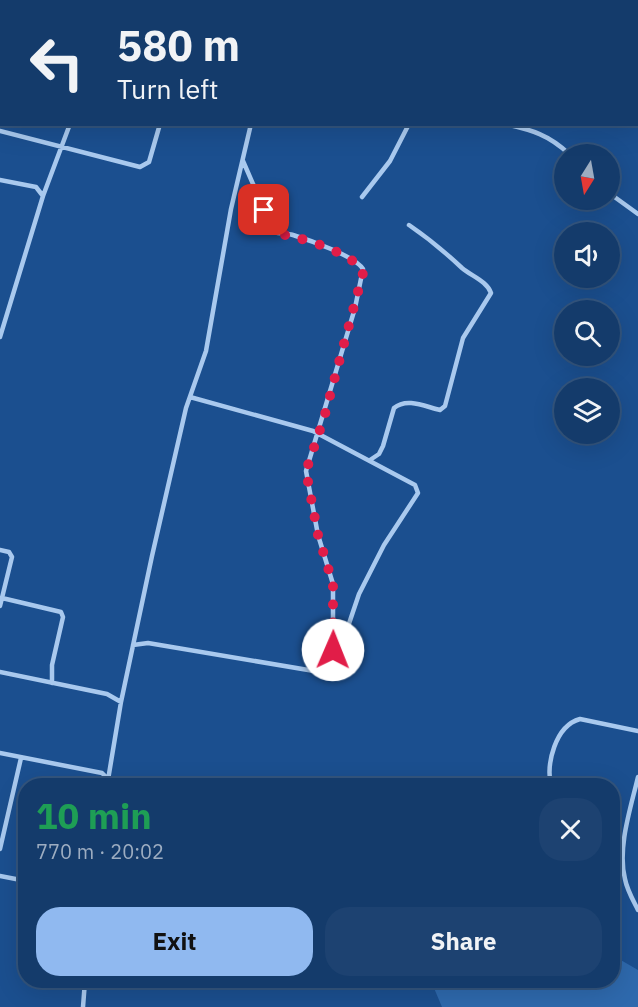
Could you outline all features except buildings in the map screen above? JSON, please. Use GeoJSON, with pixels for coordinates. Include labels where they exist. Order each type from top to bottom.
{"type":"FeatureCollection","features":[{"type":"Feature","properties":{"kind":"street"},"geometry":{"type":"LineString","coordinates":[[0,338],[2,320],[60,146],[69,126]]}},
{"type":"Feature","properties":{"kind":"street"},"geometry":{"type":"LineString","coordinates":[[0,131],[103,159],[143,167],[149,162],[159,126]]}},
{"type":"Feature","properties":{"kind":"street"},"geometry":{"type":"LineString","coordinates":[[108,778],[133,645],[190,397],[206,351],[225,241],[250,126]]}},
{"type":"Feature","properties":{"kind":"street"},"geometry":{"type":"LineString","coordinates":[[362,197],[390,161],[408,126]]}},
{"type":"Feature","properties":{"kind":"street"},"geometry":{"type":"LineString","coordinates":[[513,126],[540,133],[558,144]]}},
{"type":"Feature","properties":{"kind":"street"},"geometry":{"type":"LineString","coordinates":[[243,161],[274,232],[290,234],[337,253],[357,262],[363,269],[355,308],[306,477],[318,535],[333,584],[333,650],[326,674]]}},
{"type":"Feature","properties":{"kind":"street"},"geometry":{"type":"LineString","coordinates":[[0,180],[36,187],[48,183]]}},
{"type":"Feature","properties":{"kind":"street"},"geometry":{"type":"LineString","coordinates":[[36,187],[43,196]]}},
{"type":"Feature","properties":{"kind":"street"},"geometry":{"type":"LineString","coordinates":[[620,200],[638,214]]}},
{"type":"Feature","properties":{"kind":"street"},"geometry":{"type":"LineString","coordinates":[[380,466],[379,454],[394,408],[408,402],[440,410],[445,406],[463,338],[491,293],[488,286],[462,267],[456,259],[409,225]]}},
{"type":"Feature","properties":{"kind":"street"},"geometry":{"type":"LineString","coordinates":[[133,645],[148,643],[266,661],[332,674],[363,585],[384,545],[418,493],[415,485],[319,434],[242,409],[190,397]]}},
{"type":"Feature","properties":{"kind":"street"},"geometry":{"type":"LineString","coordinates":[[316,440],[326,437]]}},
{"type":"Feature","properties":{"kind":"street"},"geometry":{"type":"LineString","coordinates":[[370,460],[379,454]]}},
{"type":"Feature","properties":{"kind":"street"},"geometry":{"type":"LineString","coordinates":[[0,550],[9,552],[12,556],[0,606]]}},
{"type":"Feature","properties":{"kind":"street"},"geometry":{"type":"LineString","coordinates":[[2,598],[61,612],[63,617],[52,665],[52,684]]}},
{"type":"Feature","properties":{"kind":"street"},"geometry":{"type":"LineString","coordinates":[[0,672],[114,697],[121,702]]}},
{"type":"Feature","properties":{"kind":"street"},"geometry":{"type":"LineString","coordinates":[[114,697],[123,691]]}},
{"type":"Feature","properties":{"kind":"street"},"geometry":{"type":"LineString","coordinates":[[551,778],[550,757],[554,747],[574,721],[580,719],[638,731]]}},
{"type":"Feature","properties":{"kind":"street"},"geometry":{"type":"LineString","coordinates":[[0,753],[102,773],[107,778]]}},
{"type":"Feature","properties":{"kind":"street"},"geometry":{"type":"LineString","coordinates":[[0,849],[21,758]]}},
{"type":"Feature","properties":{"kind":"street"},"geometry":{"type":"LineString","coordinates":[[102,773],[111,766]]}},
{"type":"Feature","properties":{"kind":"street"},"geometry":{"type":"LineString","coordinates":[[638,777],[626,836],[623,869],[627,886],[638,910]]}},
{"type":"Feature","properties":{"kind":"street"},"geometry":{"type":"LineString","coordinates":[[0,876],[18,879]]}},
{"type":"Feature","properties":{"kind":"street"},"geometry":{"type":"LineString","coordinates":[[83,1007],[84,988]]}},
{"type":"Feature","properties":{"kind":"shaded area"},"geometry":{"type":"Polygon","coordinates":[[[620,960],[638,970],[638,1007],[442,1007],[434,988],[620,988],[620,960]]]}},
{"type":"Feature","properties":{"kind":"route"},"geometry":{"type":"LineString","coordinates":[[264,210],[276,234],[290,234],[357,262],[363,269],[355,308],[324,418],[306,471],[318,535],[333,584],[333,650]]}}]}
